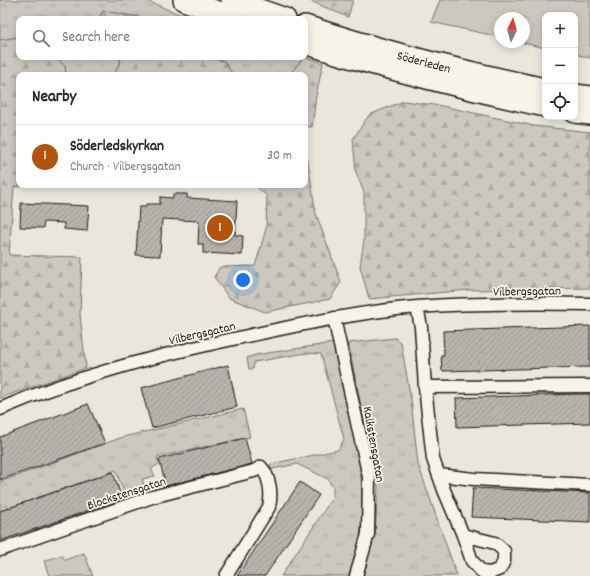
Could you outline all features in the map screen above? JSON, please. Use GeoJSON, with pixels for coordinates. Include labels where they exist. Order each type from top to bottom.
{"type":"FeatureCollection","features":[{"type":"Feature","properties":{"kind":"highway"},"geometry":{"type":"LineString","coordinates":[[184,0],[229,16]]}},
{"type":"Feature","properties":{"kind":"highway"},"geometry":{"type":"LineString","coordinates":[[232,0],[277,16]]}},
{"type":"Feature","properties":{"kind":"highway","name":"Söderleden"},"geometry":{"type":"LineString","coordinates":[[308,27],[395,54],[477,75],[542,88]]}},
{"type":"Feature","properties":{"kind":"highway","name":"Söderleden"},"geometry":{"type":"LineString","coordinates":[[308,44],[380,67],[542,105]]}},
{"type":"Feature","properties":{"kind":"highway"},"geometry":{"type":"LineString","coordinates":[[578,95],[590,97]]}},
{"type":"Feature","properties":{"kind":"highway"},"geometry":{"type":"LineString","coordinates":[[578,112],[590,114]]}},
{"type":"Feature","properties":{"kind":"street","name":"Vilbergsgatan"},"geometry":{"type":"LineString","coordinates":[[0,409],[26,398],[80,380],[148,360],[334,318],[417,307],[514,303],[590,304]]}},
{"type":"Feature","properties":{"kind":"street"},"geometry":{"type":"LineString","coordinates":[[417,307],[421,327],[425,387],[433,459],[463,534],[472,561],[482,572],[506,576]]}},
{"type":"Feature","properties":{"kind":"street","name":"Kalkstensgatan"},"geometry":{"type":"LineString","coordinates":[[334,318],[368,477],[368,534],[356,576]]}},
{"type":"Feature","properties":{"kind":"street"},"geometry":{"type":"LineString","coordinates":[[425,387],[590,386]]}},
{"type":"Feature","properties":{"kind":"street","name":"Blockstensgatan"},"geometry":{"type":"LineString","coordinates":[[0,550],[152,497],[254,471],[261,467],[267,473],[272,496],[269,507],[226,576]]}},
{"type":"Feature","properties":{"kind":"street"},"geometry":{"type":"LineString","coordinates":[[439,475],[474,479],[590,485]]}},
{"type":"Feature","properties":{"kind":"street"},"geometry":{"type":"LineString","coordinates":[[463,534],[494,543],[504,551],[504,561],[500,569],[490,573]]}},
{"type":"Feature","properties":{"kind":"green space"},"geometry":{"type":"Polygon","coordinates":[[[0,0],[145,0],[184,16],[132,16],[103,11],[100,16],[16,16],[16,37],[0,40],[0,0]]]}},
{"type":"Feature","properties":{"kind":"green space"},"geometry":{"type":"Polygon","coordinates":[[[308,0],[353,0],[348,17],[308,0]]]}},
{"type":"Feature","properties":{"kind":"green space"},"geometry":{"type":"Polygon","coordinates":[[[440,0],[590,0],[590,58],[578,55],[578,12],[542,12],[542,47],[530,44],[530,12],[494,12],[494,36],[431,22],[440,0]]]}},
{"type":"Feature","properties":{"kind":"green space"},"geometry":{"type":"Polygon","coordinates":[[[103,11],[132,16],[100,16],[103,11]]]}},
{"type":"Feature","properties":{"kind":"green space"},"geometry":{"type":"Polygon","coordinates":[[[16,37],[16,60],[58,60],[65,66],[66,72],[16,72],[16,187],[14,187],[9,255],[82,257],[80,315],[86,368],[0,398],[0,40],[16,37]]]}},
{"type":"Feature","properties":{"kind":"green space"},"geometry":{"type":"Polygon","coordinates":[[[308,58],[323,63],[316,96],[312,127],[308,126],[308,72],[292,72],[302,60],[308,60],[308,58]]]}},
{"type":"Feature","properties":{"kind":"green space"},"geometry":{"type":"Polygon","coordinates":[[[58,60],[121,60],[115,72],[66,72],[65,66],[58,60]]]}},
{"type":"Feature","properties":{"kind":"green space"},"geometry":{"type":"Polygon","coordinates":[[[121,60],[219,60],[224,61],[231,72],[115,72],[121,60]]]}},
{"type":"Feature","properties":{"kind":"green space"},"geometry":{"type":"Polygon","coordinates":[[[219,60],[302,60],[292,72],[231,72],[224,61],[219,60]]]}},
{"type":"Feature","properties":{"kind":"green space"},"geometry":{"type":"Polygon","coordinates":[[[404,101],[442,106],[534,126],[590,132],[590,288],[469,290],[369,299],[360,266],[364,240],[364,193],[356,172],[353,139],[369,115],[404,101]]]}},
{"type":"Feature","properties":{"kind":"green space"},"geometry":{"type":"Polygon","coordinates":[[[308,163],[316,214],[341,282],[330,299],[265,312],[229,298],[214,277],[220,267],[255,266],[266,229],[267,196],[258,188],[308,188],[308,163]]]}},
{"type":"Feature","properties":{"kind":"green space"},"geometry":{"type":"Polygon","coordinates":[[[395,338],[401,343],[411,400],[418,464],[457,576],[363,576],[375,533],[378,487],[348,343],[395,338]]]}},
{"type":"Feature","properties":{"kind":"green space"},"geometry":{"type":"Polygon","coordinates":[[[333,343],[359,460],[362,490],[362,519],[358,548],[349,576],[281,576],[333,497],[333,488],[328,479],[297,464],[272,469],[268,467],[271,464],[338,450],[344,439],[321,354],[306,353],[254,362],[253,369],[249,369],[247,358],[255,355],[333,343]]]}},
{"type":"Feature","properties":{"kind":"green space"},"geometry":{"type":"Polygon","coordinates":[[[243,409],[250,437],[157,457],[159,464],[151,469],[155,476],[142,479],[146,490],[125,496],[116,470],[0,511],[0,482],[123,437],[243,409]]]}},
{"type":"Feature","properties":{"kind":"green space"},"geometry":{"type":"Polygon","coordinates":[[[84,553],[93,576],[49,576],[44,561],[62,555],[65,560],[84,553]]]}},
{"type":"Feature","properties":{"kind":"building"},"geometry":{"type":"Polygon","coordinates":[[[173,194],[187,194],[187,198],[237,201],[235,235],[243,236],[242,255],[203,253],[203,244],[198,244],[199,221],[162,219],[160,256],[136,255],[139,207],[146,207],[146,204],[160,204],[160,197],[173,198],[173,194]]]}},
{"type":"Feature","properties":{"kind":"building"},"geometry":{"type":"Polygon","coordinates":[[[21,203],[89,206],[87,231],[64,229],[64,223],[44,222],[43,228],[20,227],[21,203]]]}},
{"type":"Feature","properties":{"kind":"building"},"geometry":{"type":"Polygon","coordinates":[[[590,326],[590,367],[442,371],[441,355],[444,355],[443,331],[590,326]]]}},
{"type":"Feature","properties":{"kind":"building"},"geometry":{"type":"Polygon","coordinates":[[[228,365],[237,407],[152,428],[141,388],[228,365]]]}},
{"type":"Feature","properties":{"kind":"building"},"geometry":{"type":"Polygon","coordinates":[[[590,394],[590,423],[457,427],[456,398],[590,394]]]}},
{"type":"Feature","properties":{"kind":"building"},"geometry":{"type":"Polygon","coordinates":[[[88,404],[105,443],[0,480],[0,437],[88,404]]]}},
{"type":"Feature","properties":{"kind":"building"},"geometry":{"type":"Polygon","coordinates":[[[245,438],[252,464],[166,486],[159,459],[245,438]]]}},
{"type":"Feature","properties":{"kind":"building"},"geometry":{"type":"Polygon","coordinates":[[[113,472],[122,499],[0,541],[0,511],[113,472]]]}},
{"type":"Feature","properties":{"kind":"building"},"geometry":{"type":"Polygon","coordinates":[[[300,482],[319,495],[265,576],[237,576],[300,482]]]}},
{"type":"Feature","properties":{"kind":"building"},"geometry":{"type":"Polygon","coordinates":[[[473,488],[590,493],[590,522],[471,517],[473,488]]]}},
{"type":"Feature","properties":{"kind":"place","name":"Söderledskyrkan"},"geometry":{"type":"Point","coordinates":[220,228]}}]}
